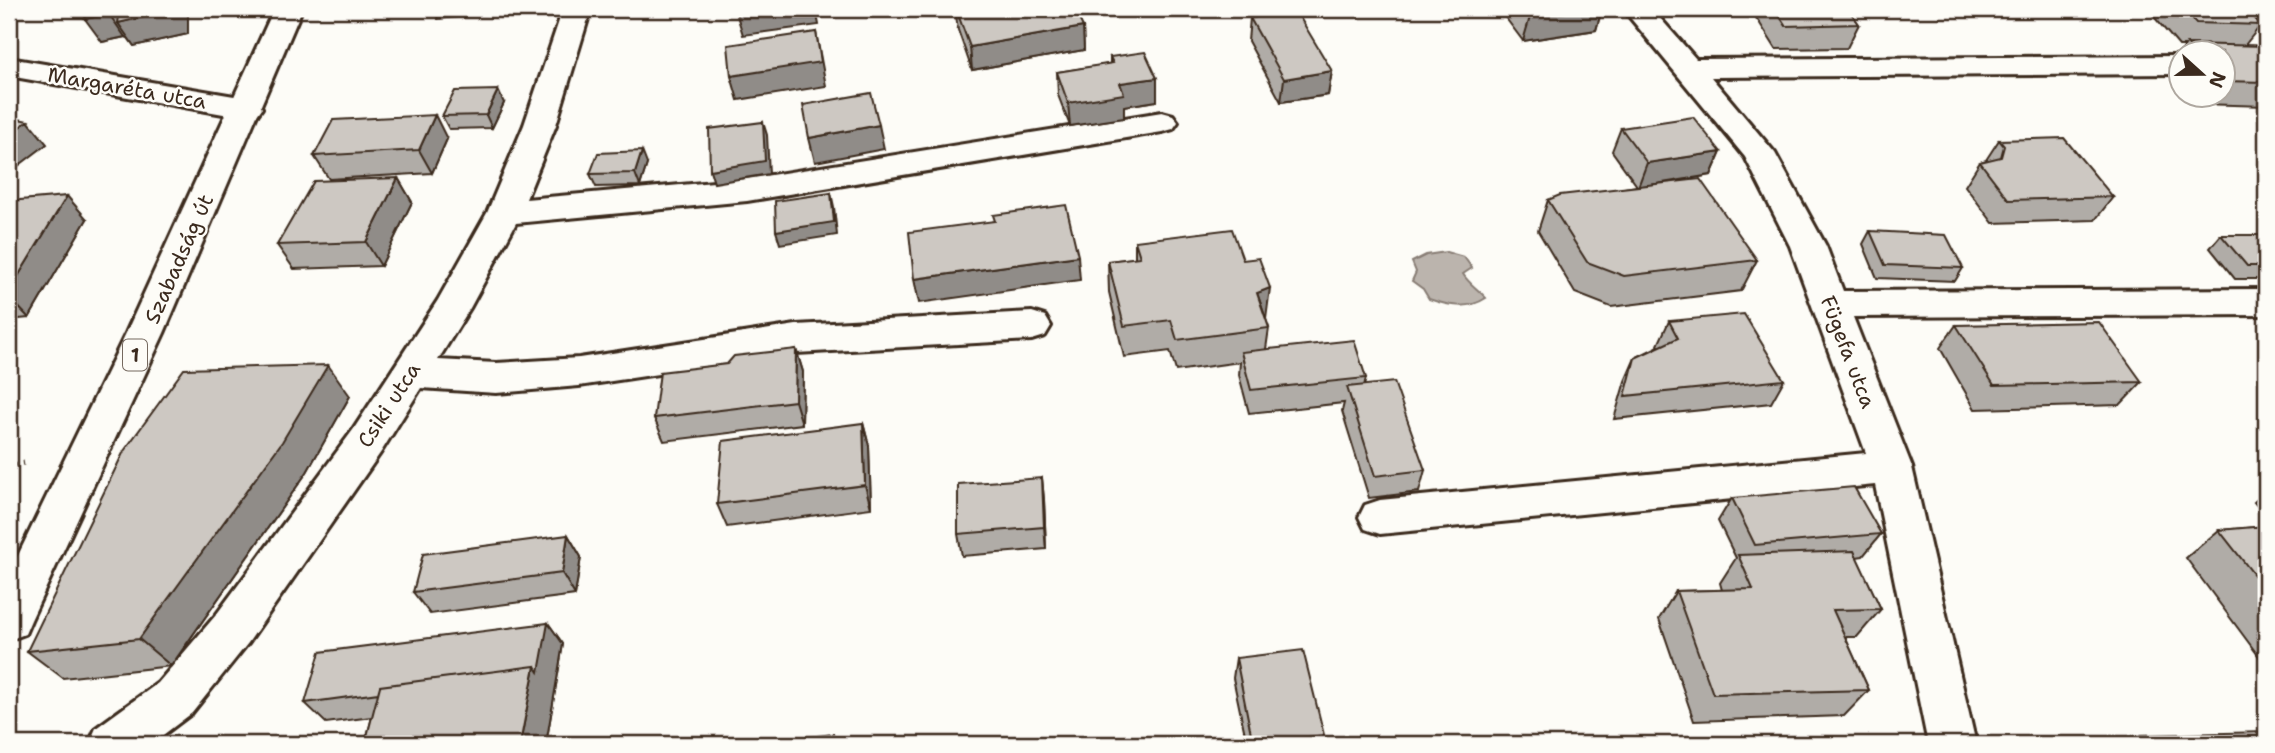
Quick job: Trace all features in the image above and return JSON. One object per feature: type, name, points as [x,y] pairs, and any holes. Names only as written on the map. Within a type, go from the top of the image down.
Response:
[{"type":"street","name":"Szabadság út","points":[[9,620],[145,333],[288,9]]},
{"type":"street","name":"Csiki utca","points":[[113,744],[175,698],[232,629],[367,441],[411,373],[452,308],[503,213],[540,125],[577,9]]},
{"type":"street","name":"Fügefa utca","points":[[1637,9],[1759,153],[1808,246],[1892,467],[1952,744]]},
{"type":"street","points":[[1687,68],[2166,65]]},
{"type":"street","name":"Margaréta utca","points":[[9,67],[246,108]]},
{"type":"street","points":[[503,213],[747,190],[1162,122]]},
{"type":"street","points":[[1830,304],[2266,302]]},
{"type":"street","points":[[411,373],[496,378],[579,372],[796,339],[1032,326]]},
{"type":"street","points":[[1380,517],[1892,467]]},
{"type":"path","points":[[9,465],[24,463]]},
{"type":"shaded area","points":[[1446,252],[1464,257],[1472,268],[1463,274],[1486,298],[1458,306],[1444,303],[1429,299],[1423,289],[1412,281],[1416,272],[1412,262],[1426,255]]},
{"type":"building","points":[[86,9],[172,11],[118,23],[119,16],[109,14],[85,19]]},
{"type":"building","points":[[736,9],[759,9],[736,12]]},
{"type":"building","points":[[956,9],[1074,9],[1083,27],[970,47]]},
{"type":"building","points":[[1523,9],[1588,9],[1530,17]]},
{"type":"building","points":[[1775,9],[1848,9],[1859,24],[1786,26]]},
{"type":"building","points":[[2184,9],[2246,9],[2261,25],[2196,23]]},
{"type":"building","points":[[1296,11],[1332,71],[1284,79],[1250,18]]},
{"type":"building","points":[[816,32],[821,62],[731,76],[728,45]]},
{"type":"building","points":[[2236,45],[2266,46],[2266,82],[2236,81]]},
{"type":"building","points":[[1145,52],[1157,78],[1120,83],[1124,94],[1068,103],[1057,72],[1113,63],[1110,57]]},
{"type":"building","points":[[498,90],[486,115],[442,116],[455,91]]},
{"type":"building","points":[[871,93],[879,125],[809,138],[803,105]]},
{"type":"building","points":[[435,115],[419,150],[314,156],[333,120]]},
{"type":"building","points":[[9,117],[28,121],[9,134]]},
{"type":"building","points":[[1693,117],[1721,152],[1647,163],[1621,128]]},
{"type":"building","points":[[763,122],[765,161],[710,170],[709,129]]},
{"type":"building","points":[[2064,138],[2113,197],[2009,200],[1980,162],[2001,157],[2004,146],[1999,140]]},
{"type":"building","points":[[642,151],[635,173],[590,174],[598,153]]},
{"type":"building","points":[[398,178],[366,242],[277,245],[314,181]]},
{"type":"building","points":[[1700,179],[1757,260],[1624,276],[1587,262],[1548,200],[1560,195]]},
{"type":"building","points":[[831,193],[834,222],[776,231],[775,201]]},
{"type":"building","points":[[67,196],[9,291],[9,201]]},
{"type":"building","points":[[1066,205],[1078,256],[914,279],[909,232],[995,221],[993,215]]},
{"type":"building","points":[[1232,229],[1243,260],[1259,258],[1270,288],[1257,293],[1269,328],[1177,340],[1171,320],[1124,326],[1108,261],[1140,257],[1135,241]]},
{"type":"building","points":[[1870,231],[1946,235],[1963,268],[1885,265]]},
{"type":"building","points":[[2221,235],[2266,235],[2266,266],[2247,266]]},
{"type":"building","points":[[1744,314],[1784,380],[1625,396],[1635,358],[1678,338],[1669,321]]},
{"type":"building","points":[[2099,322],[2142,382],[1994,385],[1956,325]]},
{"type":"building","points":[[1354,340],[1366,378],[1251,390],[1241,352]]},
{"type":"building","points":[[796,349],[795,401],[654,418],[660,372],[727,364],[734,356]]},
{"type":"building","points":[[328,365],[282,442],[139,639],[27,651],[124,451],[184,369]]},
{"type":"building","points":[[1394,382],[1425,470],[1375,476],[1347,387]]},
{"type":"building","points":[[863,423],[865,485],[717,504],[723,441]]},
{"type":"building","points":[[1042,478],[1044,527],[958,534],[958,484]]},
{"type":"building","points":[[1854,487],[1881,534],[1755,545],[1732,498]]},
{"type":"building","points":[[2266,526],[2266,590],[2219,530]]},
{"type":"building","points":[[568,535],[562,573],[413,592],[423,554]]},
{"type":"building","points":[[1854,551],[1881,609],[1833,610],[1869,690],[1713,694],[1676,591],[1753,589],[1738,555]]},
{"type":"building","points":[[548,623],[539,672],[535,666],[380,686],[378,693],[305,703],[320,652]]},
{"type":"building","points":[[1303,650],[1324,735],[1253,744],[1236,658]]},
{"type":"building","points":[[535,666],[520,744],[365,744],[380,686]]},
{"type":"building","points":[[2266,732],[2266,744],[2146,744],[2141,735]]},
{"type":"building","points":[[833,734],[833,744],[790,744],[790,739]]}]
